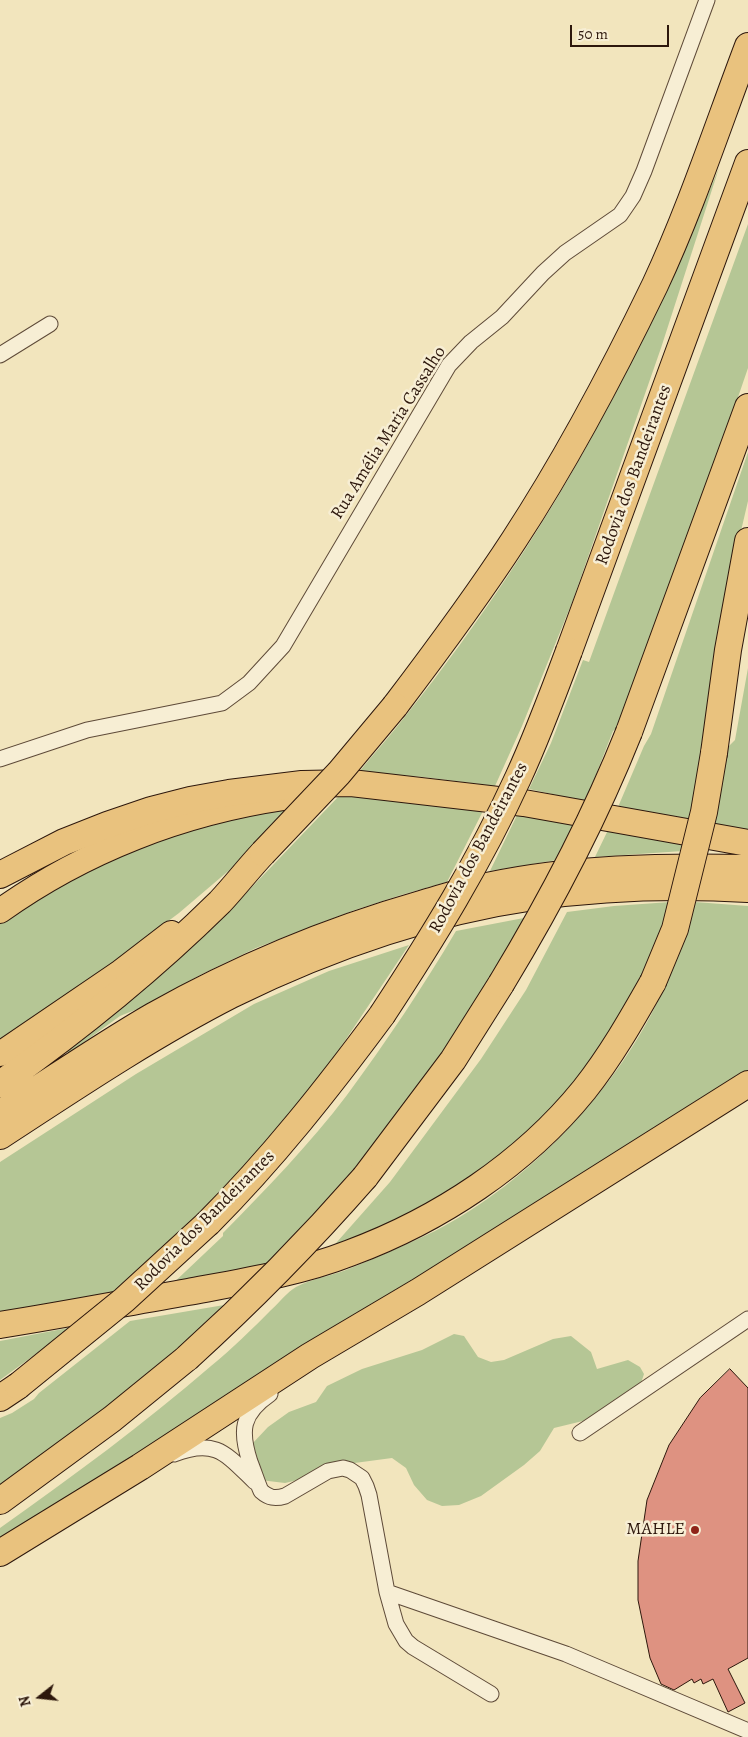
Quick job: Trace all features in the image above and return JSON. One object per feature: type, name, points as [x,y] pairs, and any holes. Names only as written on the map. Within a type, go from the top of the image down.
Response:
[{"type":"highway","points":[[0,1084],[34,1060],[115,996],[172,947],[221,900],[339,773],[395,706],[474,599],[515,539],[590,412],[655,284],[683,219],[748,46]]},
{"type":"highway","name":"Rodovia dos Bandeirantes","points":[[9,1392],[124,1300],[208,1224],[244,1186],[332,1083],[382,1015],[453,903],[518,778],[569,651],[748,163]]},
{"type":"highway","points":[[0,1501],[112,1419],[187,1358],[240,1311],[323,1226],[366,1177],[453,1060],[538,923],[583,838],[607,786],[630,732],[748,406]]},
{"type":"highway","points":[[0,1326],[288,1272],[351,1253],[442,1210],[523,1152],[558,1118],[584,1090],[616,1047],[654,982],[675,929],[704,812],[728,650],[748,541]]},
{"type":"highway","points":[[0,876],[64,842],[107,825],[190,800],[302,784],[351,783],[524,803],[748,843]]},
{"type":"highway","points":[[0,911],[30,889],[105,849],[203,815],[239,806],[334,790],[415,790]]},
{"type":"highway","points":[[0,1054],[157,945],[261,855]]},
{"type":"highway","points":[[0,1113],[136,1027],[197,992],[286,950],[378,916],[486,886],[541,877],[648,868],[748,868]]},
{"type":"highway","points":[[0,1136],[163,1033],[231,996],[337,950],[388,932],[493,904],[534,897],[665,887],[748,889]]},
{"type":"highway","points":[[0,1553],[140,1467],[310,1356],[426,1286],[748,1084]]},
{"type":"street","name":"Rua Amélia Maria Cassalho","points":[[0,759],[87,730],[222,703],[249,683],[282,646],[449,365],[471,342],[502,317],[543,273],[565,253],[620,215],[633,196],[707,0]]},
{"type":"street","points":[[0,355],[50,324]]},
{"type":"street","points":[[580,1433],[748,1319]]},
{"type":"street","points":[[258,1485],[243,1438],[246,1421],[263,1399],[298,1372],[310,1356]]},
{"type":"street","points":[[140,1467],[193,1448],[212,1448],[230,1457],[258,1485],[266,1496],[278,1498],[285,1496],[328,1470],[343,1468],[356,1473],[362,1478],[370,1495],[387,1592],[396,1624],[406,1641],[491,1694]]},
{"type":"street","points":[[387,1592],[566,1654],[748,1731]]},
{"type":"green space","points":[[719,168],[661,348],[573,600],[522,726],[495,786],[423,777],[359,772],[447,663],[540,526],[624,376],[673,273]]},
{"type":"green space","points":[[748,224],[748,368],[711,476],[619,727],[613,731],[584,801],[529,789],[551,743],[583,660],[589,662]]},
{"type":"green space","points":[[748,452],[748,501],[737,548],[691,819],[618,807],[651,734]]},
{"type":"green space","points":[[748,668],[748,830],[714,824],[727,748],[735,740]]},
{"type":"green space","points":[[370,796],[485,807],[447,882],[352,911],[256,948],[202,974],[140,1008],[120,1016],[69,1053],[65,1049],[230,910],[338,797]]},
{"type":"green space","points":[[295,801],[240,861],[179,913],[103,970],[0,1040],[0,917],[128,847]]},
{"type":"green space","points":[[519,811],[576,821],[557,860],[490,871]]},
{"type":"green space","points":[[609,828],[685,841],[683,851],[595,857]]},
{"type":"green space","points":[[670,902],[652,954],[637,989],[601,1052],[539,1123],[457,1190],[329,1251],[390,1182],[481,1059],[526,990],[567,912]]},
{"type":"green space","points":[[695,902],[748,906],[748,1073],[0,1547],[0,1528],[81,1470],[186,1388],[227,1353],[293,1289],[340,1272],[435,1231],[470,1211],[505,1186],[538,1158],[569,1128],[598,1095],[646,1025],[668,978]]},
{"type":"green space","points":[[529,917],[504,962],[391,1128],[298,1233],[262,1269],[167,1289],[223,1236],[223,1233],[287,1166],[333,1113],[390,1035],[456,931]]},
{"type":"green space","points":[[409,945],[324,1072],[241,1170],[176,1236],[106,1299],[0,1319],[0,1162],[136,1074],[254,1004],[329,971]]},
{"type":"green space","points":[[230,1304],[157,1369],[0,1490],[0,1418],[34,1399],[39,1393],[130,1321]]},
{"type":"green space","points":[[73,1327],[0,1380],[0,1341]]},
{"type":"green space","points":[[454,1334],[464,1336],[478,1357],[491,1362],[504,1360],[553,1339],[571,1336],[591,1352],[597,1369],[628,1360],[640,1367],[644,1374],[640,1386],[591,1419],[554,1428],[540,1451],[524,1465],[481,1496],[459,1505],[442,1506],[427,1500],[414,1485],[406,1468],[392,1458],[332,1466],[302,1479],[285,1483],[260,1480],[252,1444],[268,1427],[289,1412],[316,1402],[327,1386],[362,1369],[422,1350]]},
{"type":"building","name":"MAHLE","points":[[730,1369],[748,1388],[748,1658],[728,1669],[745,1703],[728,1712],[713,1679],[703,1684],[701,1679],[694,1683],[692,1679],[674,1690],[661,1684],[650,1658],[638,1600],[638,1561],[647,1500],[669,1445],[700,1398]]},
{"type":"place","name":"MAHLE","points":[[695,1530]]}]
